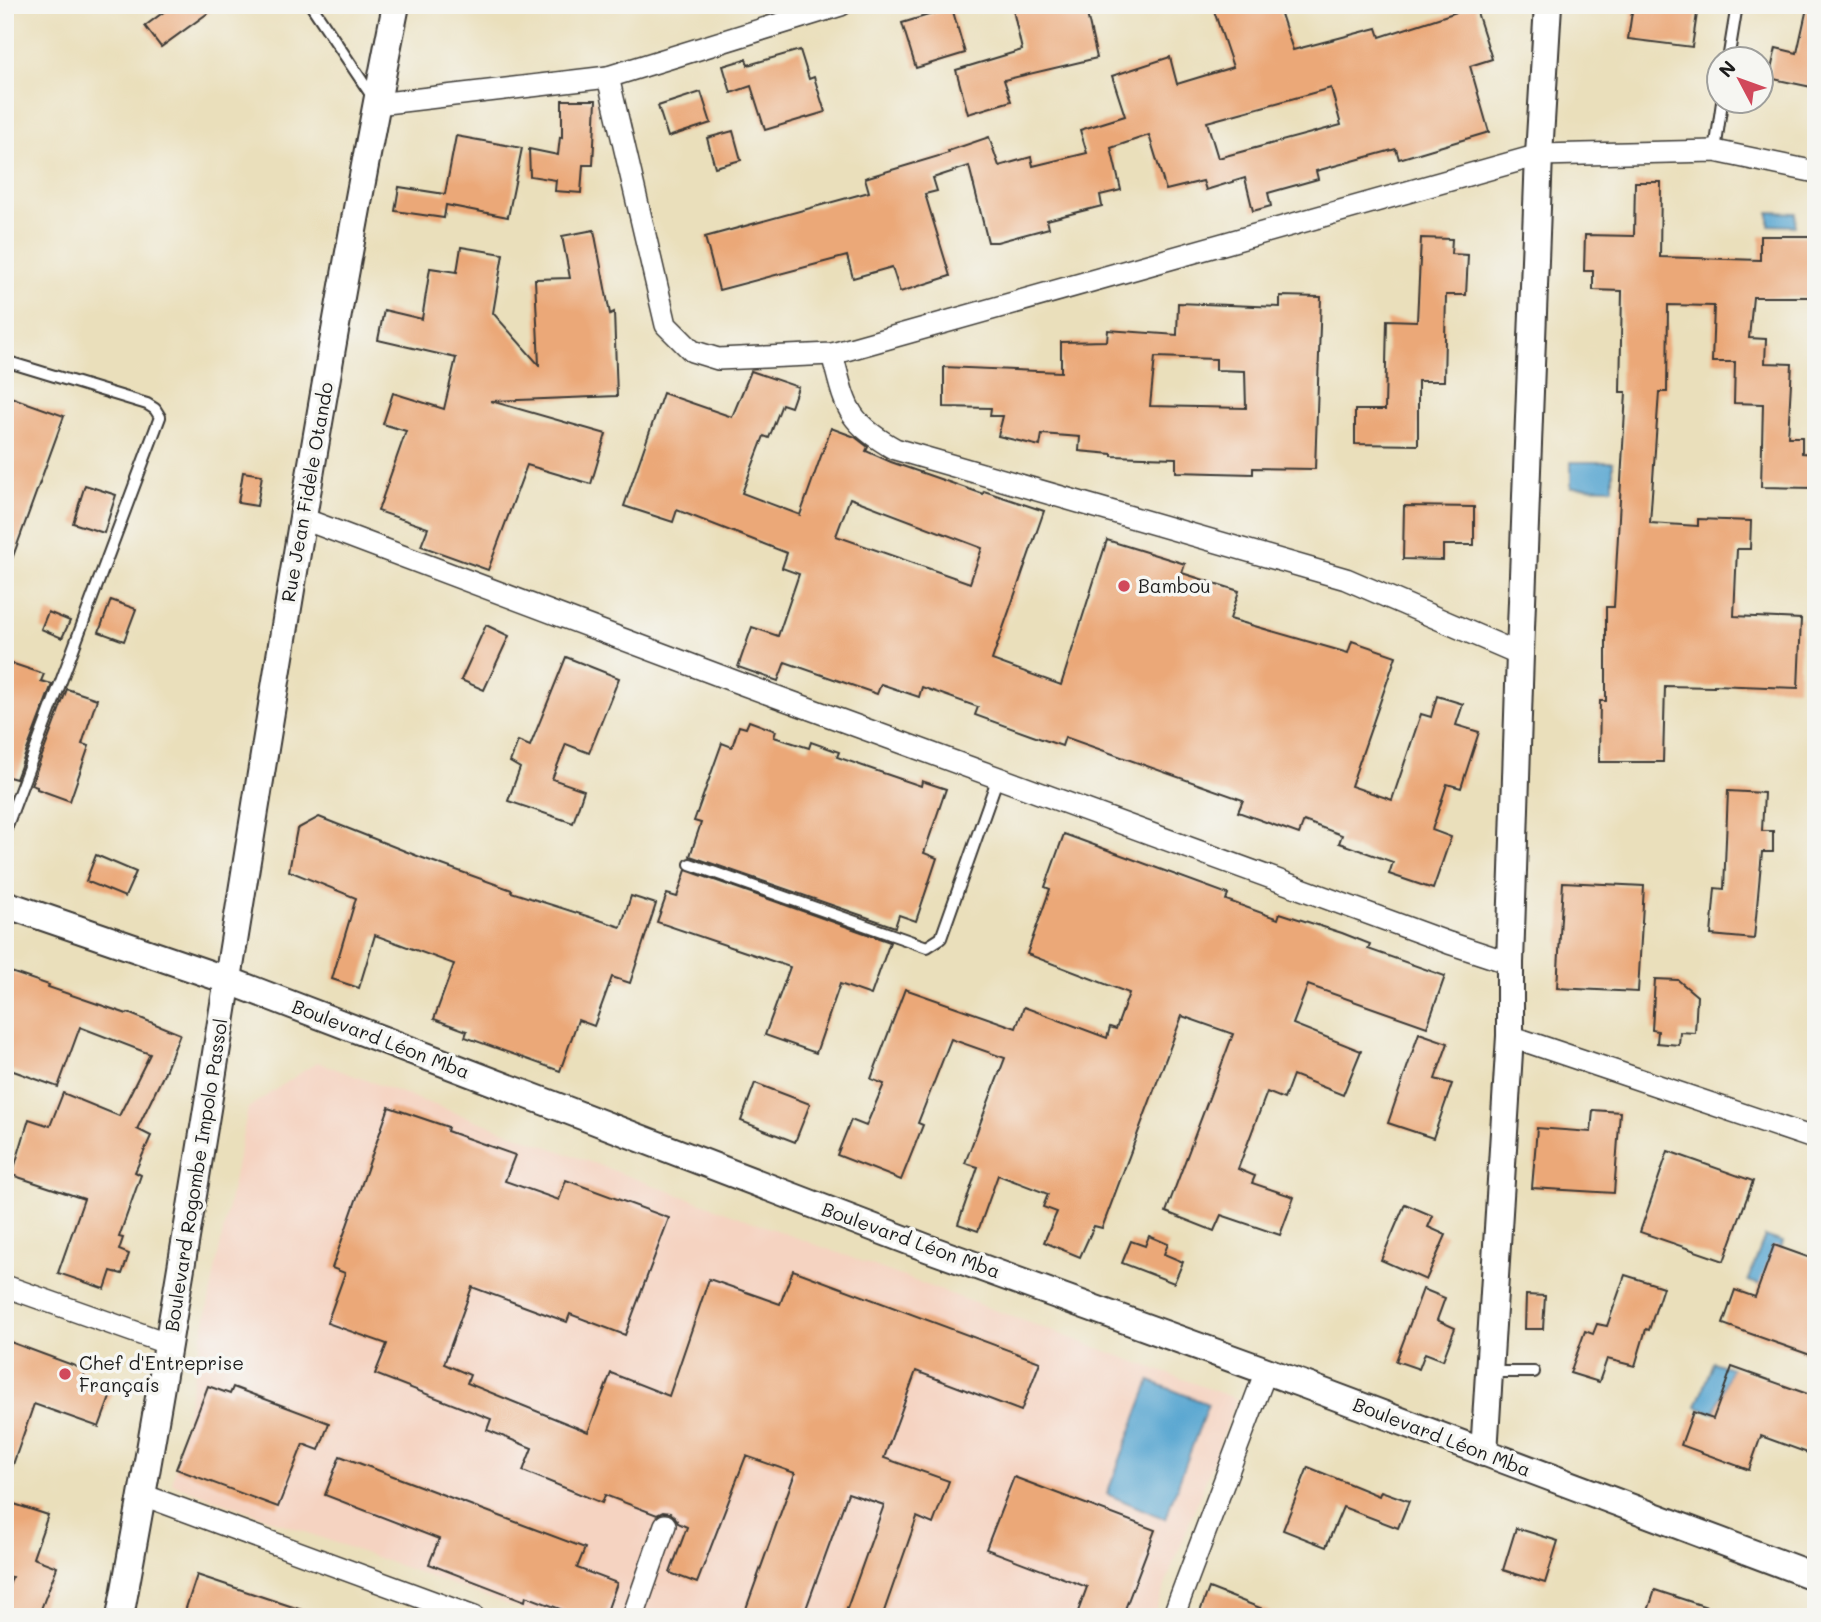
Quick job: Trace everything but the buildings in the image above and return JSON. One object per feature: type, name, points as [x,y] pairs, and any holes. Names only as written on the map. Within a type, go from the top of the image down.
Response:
[{"type":"street","name":"Rue Jean Fidèle Otando","points":[[227,980],[301,518],[396,5]]},
{"type":"street","points":[[377,104],[608,77],[841,5]]},
{"type":"street","points":[[1484,1453],[1510,1036],[1520,654],[1539,155],[1548,5]]},
{"type":"street","points":[[608,77],[666,325],[692,351],[718,359],[832,354],[1539,155],[1715,151],[1816,173]]},
{"type":"street","points":[[832,354],[847,408],[868,434],[895,449],[1346,579],[1520,654]]},
{"type":"street","points":[[301,518],[742,684],[1510,963]]},
{"type":"street","name":"Boulevard Léon Mba","points":[[5,904],[227,980],[927,1248],[1266,1371],[1816,1577]]},
{"type":"street","name":"Boulevard Rogombe Impolo Passol","points":[[120,1617],[169,1344],[227,980]]},
{"type":"street","points":[[1510,1036],[1816,1139]]},
{"type":"street","points":[[5,1286],[169,1344]]},
{"type":"street","points":[[1172,1617],[1266,1371]]},
{"type":"street","points":[[142,1495],[474,1617]]},
{"type":"street","points":[[633,1617],[665,1525]]},
{"type":"lane","points":[[311,5],[377,104]]},
{"type":"lane","points":[[1730,46],[1737,5]]},
{"type":"lane","points":[[1715,151],[1720,116]]},
{"type":"lane","points":[[5,360],[147,404],[155,409],[160,417],[9,807],[5,831]]},
{"type":"lane","points":[[690,864],[927,947],[941,938],[998,777]]},
{"type":"lane","points":[[1489,1372],[1534,1372]]},
{"type":"shaded area","points":[[317,1062],[1237,1399],[1153,1617],[542,1617],[172,1484],[248,1108]]},
{"type":"water","points":[[1769,212],[1796,213],[1795,226],[1769,225]]},
{"type":"water","points":[[1571,462],[1613,462],[1613,488],[1571,487]]},
{"type":"water","points":[[1765,1236],[1783,1242],[1766,1287],[1748,1281]]},
{"type":"water","points":[[1713,1362],[1731,1368],[1714,1413],[1696,1407]]},
{"type":"water","points":[[1150,1381],[1208,1404],[1165,1519],[1107,1494]]},
{"type":"place","name":"Bambou","points":[[1124,586]]},
{"type":"place","name":"Chef d'Entreprise Français","points":[[65,1374]]}]
